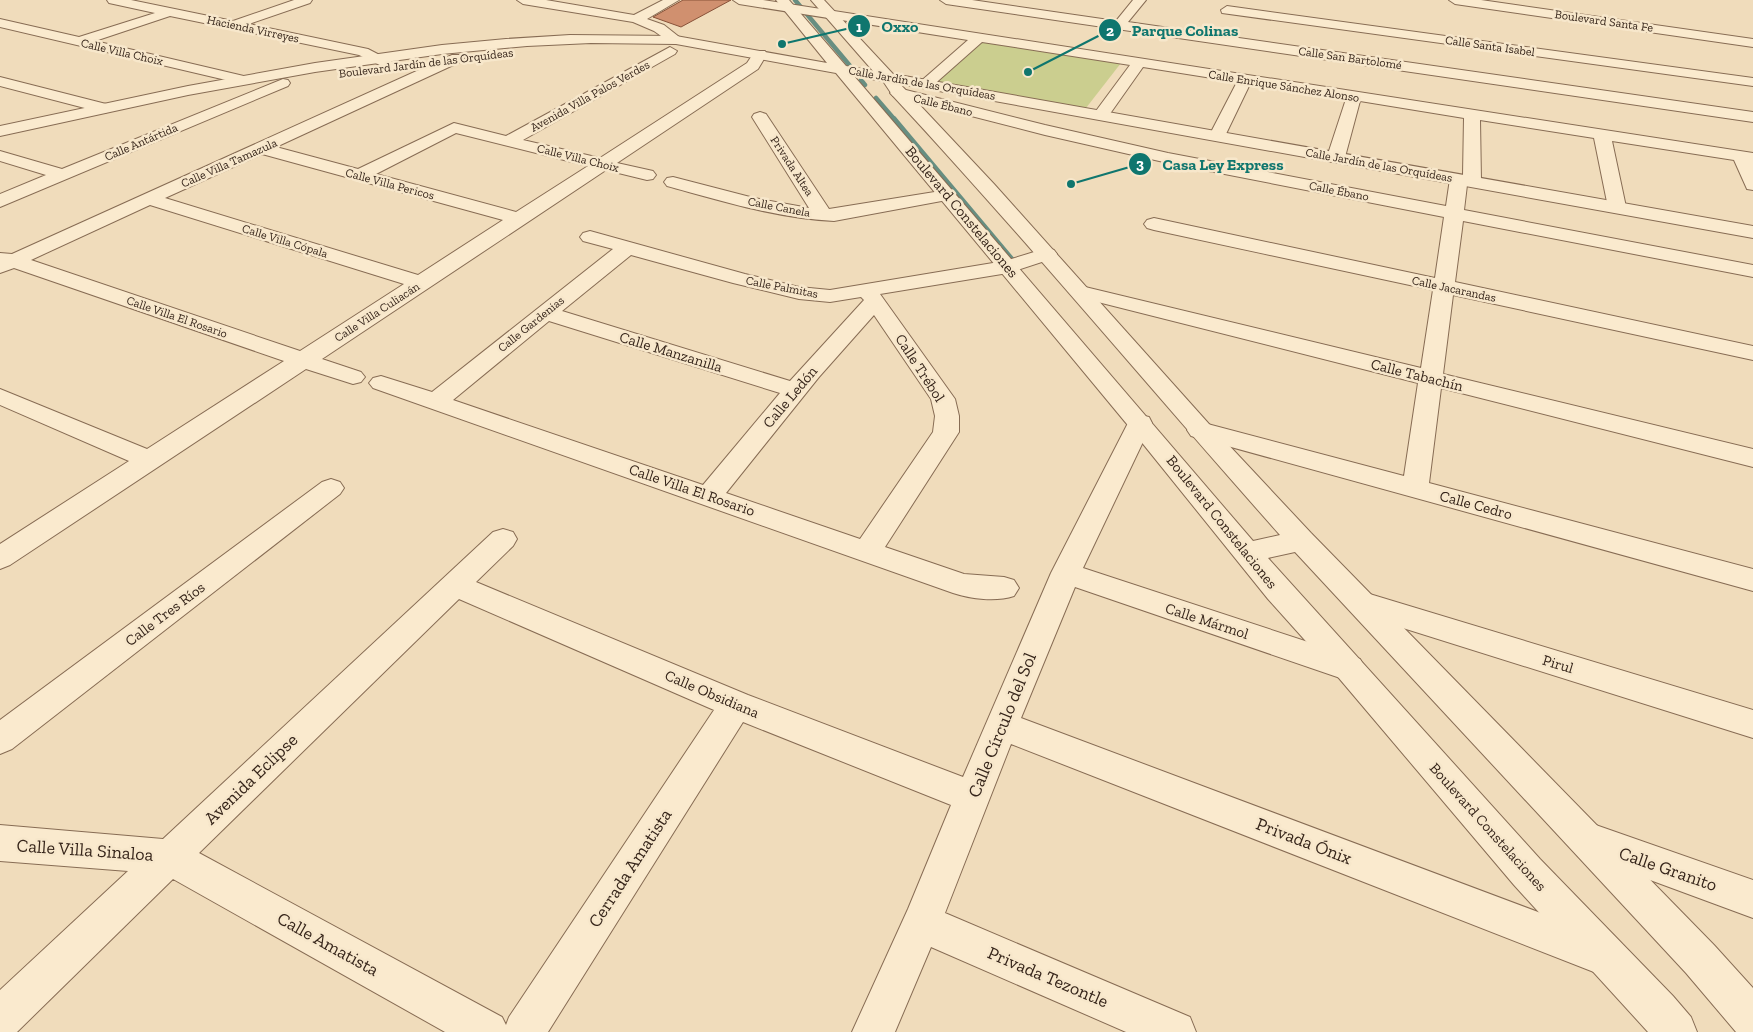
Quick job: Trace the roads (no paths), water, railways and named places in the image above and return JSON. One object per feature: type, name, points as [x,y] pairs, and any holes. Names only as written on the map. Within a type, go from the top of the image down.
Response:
[{"type":"street","name":"Hacienda Virreyes","points":[[113,0],[363,52],[384,62]]},
{"type":"street","points":[[235,26],[306,0]]},
{"type":"street","points":[[523,0],[636,19],[659,28],[673,45]]},
{"type":"street","points":[[636,19],[673,0]]},
{"type":"street","name":"Calle Enrique Sánchez Alonso","points":[[738,0],[806,7],[978,38],[1747,158]]},
{"type":"street","name":"Calle San Bartolomé","points":[[948,0],[1753,117]]},
{"type":"street","points":[[1030,13],[1044,0]]},
{"type":"street","points":[[1119,25],[1140,0]]},
{"type":"street","name":"Boulevard Santa Fe","points":[[1455,0],[1753,43]]},
{"type":"street","name":"Boulevard Santa Fe","points":[[1502,0],[1753,36]]},
{"type":"street","points":[[80,42],[197,3]]},
{"type":"street","points":[[1210,38],[1229,5]]},
{"type":"street","name":"Calle Santa Isabel","points":[[1229,5],[1539,53],[1753,82]]},
{"type":"street","name":"Boulevard Constelaciones","points":[[806,7],[848,77],[946,195],[1011,266],[1245,553],[1349,668],[1527,872],[1676,1032]]},
{"type":"street","name":"Boulevard Constelaciones","points":[[806,7],[893,86],[988,188],[1042,256],[1081,292],[1200,430],[1301,540],[1700,959],[1753,1020]]},
{"type":"street","name":"Calle Villa Choix","points":[[0,23],[243,80]]},
{"type":"street","points":[[925,85],[978,38]]},
{"type":"street","name":"Boulevard Jardín de las Orquídeas","points":[[0,131],[243,80],[384,62],[507,43],[596,39],[673,45],[848,77]]},
{"type":"street","name":"Boulevard Jardín de las Orquídeas","points":[[0,143],[384,62],[578,48],[673,45]]},
{"type":"street","name":"Avenida Villa Palos Verdes","points":[[509,141],[673,45]]},
{"type":"street","points":[[1539,53],[1544,86]]},
{"type":"street","name":"Calle Villa Tamazula","points":[[4,261],[148,199],[457,58]]},
{"type":"street","name":"Boulevard Jardín de las Orquídeas","points":[[756,60],[848,77]]},
{"type":"street","name":"Calle Villa Culiacán","points":[[0,558],[602,165],[756,60]]},
{"type":"street","points":[[1101,115],[1139,63]]},
{"type":"street","points":[[848,77],[893,86]]},
{"type":"street","name":"Calle Jardín de las Orquídeas","points":[[848,77],[893,86],[919,97],[967,101],[1005,97]]},
{"type":"street","points":[[1217,136],[1245,80]]},
{"type":"street","points":[[0,81],[104,108]]},
{"type":"street","name":"Calle Antártida","points":[[0,201],[283,82]]},
{"type":"street","name":"Calle Jardín de las Orquídeas","points":[[893,86],[925,85],[1005,97],[1753,232]]},
{"type":"street","name":"Calle Ébano","points":[[893,86],[1045,130],[1168,158],[1753,271]]},
{"type":"street","points":[[1336,157],[1354,96]]},
{"type":"street","points":[[1415,489],[1454,213],[1466,180],[1472,115]]},
{"type":"street","name":"Privada Altea","points":[[760,117],[823,215]]},
{"type":"street","name":"Calle Villa Choix","points":[[360,175],[454,128],[647,175]]},
{"type":"street","points":[[1602,135],[1617,207]]},
{"type":"street","name":"Calle Villa Pericos","points":[[261,148],[519,219]]},
{"type":"street","points":[[0,156],[63,174]]},
{"type":"street","points":[[1747,158],[1753,185]]},
{"type":"street","name":"Calle Canela","points":[[673,182],[769,207],[802,214],[823,215],[834,215],[946,195]]},
{"type":"street","name":"Calle Villa Cópala","points":[[148,199],[422,282]]},
{"type":"street","name":"Calle Jacarandas","points":[[1154,224],[1753,353]]},
{"type":"street","name":"Calle Palmitas","points":[[590,237],[740,279],[799,293],[830,296],[871,296],[1011,266],[1042,256]]},
{"type":"street","name":"Calle Gardenias","points":[[435,402],[628,248]]},
{"type":"street","name":"Calle Villa El Rosario","points":[[4,261],[353,377]]},
{"type":"street","name":"Calle Tabachín","points":[[1081,292],[1753,458]]},
{"type":"street","name":"Calle Ledón","points":[[709,496],[795,390],[853,323],[871,296]]},
{"type":"street","name":"Calle Trébol","points":[[867,552],[946,432],[947,416],[943,399],[871,296]]},
{"type":"street","name":"Calle Manzanilla","points":[[546,312],[795,390]]},
{"type":"street","name":"Calle Villa El Rosario","points":[[381,383],[963,584],[1004,588]]},
{"type":"street","points":[[0,396],[149,460]]},
{"type":"street","name":"Calle Círculo del Sol","points":[[874,1032],[922,923],[1001,724],[1066,574],[1140,423]]},
{"type":"street","name":"Calle Cedro","points":[[1200,430],[1753,580]]},
{"type":"street","name":"Calle Tres Ríos","points":[[0,739],[331,488]]},
{"type":"street","name":"Avenida Eclipse","points":[[0,1019],[503,539]]},
{"type":"street","points":[[1245,553],[1301,540]]},
{"type":"street","name":"Calle Mármol","points":[[1066,574],[1349,668]]},
{"type":"street","name":"Calle Obsidiana","points":[[454,585],[736,705],[973,797]]},
{"type":"street","name":"Pirul","points":[[1363,604],[1753,724]]},
{"type":"street","name":"Cerrada Amatista","points":[[524,1032],[736,705]]},
{"type":"street","name":"Privada Ónix","points":[[1001,724],[1608,957]]},
{"type":"street","name":"Calle Granito","points":[[1584,839],[1753,899]]},
{"type":"street","name":"Calle Villa Sinaloa","points":[[0,843],[170,856]]},
{"type":"street","name":"Calle Amatista","points":[[170,856],[486,1032]]},
{"type":"street","name":"Privada Tezontle","points":[[922,923],[1175,1032]]},
{"type":"waterway","points":[[795,0],[851,67]]},
{"type":"waterway","points":[[861,80],[865,85]]},
{"type":"waterway","points":[[876,98],[895,120]]},
{"type":"waterway","points":[[894,119],[1019,268]]},
{"type":"place","name":"Oxxo","points":[[782,44]]},
{"type":"place","name":"Parque Colinas","points":[[1028,72]]},
{"type":"place","name":"Casa Ley Express","points":[[1071,184]]}]
